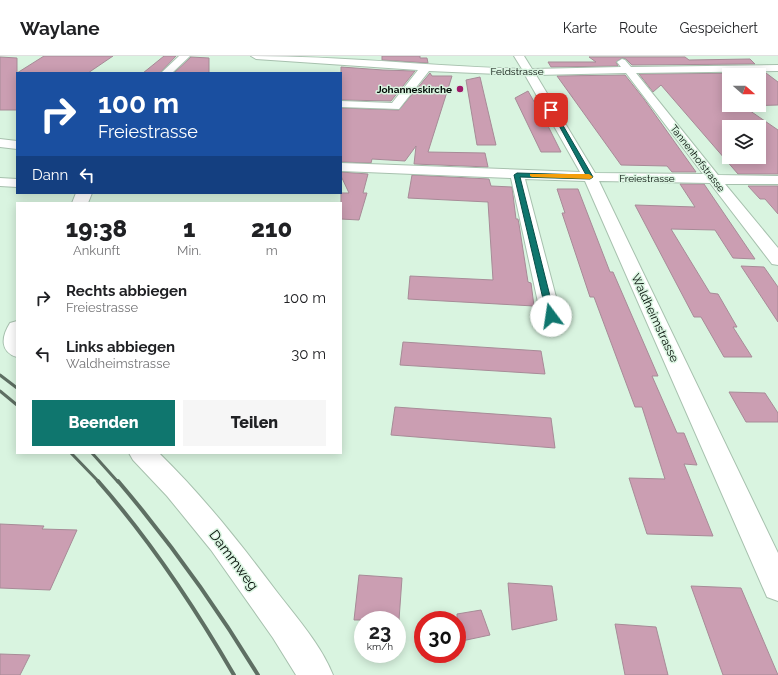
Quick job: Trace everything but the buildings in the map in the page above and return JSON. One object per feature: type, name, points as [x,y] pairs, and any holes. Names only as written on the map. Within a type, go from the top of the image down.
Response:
[{"type":"street","points":[[167,72],[185,56]]},
{"type":"street","name":"Feldstrasse","points":[[256,56],[425,68],[524,64],[629,70],[778,68]]},
{"type":"street","name":"Tannenhofstrasse","points":[[617,56],[778,260]]},
{"type":"street","name":"Waldheimstrasse","points":[[524,64],[590,177],[778,586]]},
{"type":"street","points":[[342,104],[395,107],[425,68]]},
{"type":"street","points":[[0,143],[16,145]]},
{"type":"street","name":"Freiestrasse","points":[[342,168],[517,175],[778,180]]},
{"type":"street","points":[[517,175],[551,316]]},
{"type":"street","points":[[0,182],[16,183]]},
{"type":"street","points":[[16,331],[13,341],[16,349]]},
{"type":"street","name":"Dammweg","points":[[143,454],[177,488],[221,541],[284,627],[316,675]]},
{"type":"railway","points":[[0,375],[16,387]]},
{"type":"railway","points":[[0,391],[16,404]]},
{"type":"railway","points":[[72,454],[99,482]]},
{"type":"railway","points":[[93,454],[118,482]]},
{"type":"railway","points":[[98,481],[136,527],[171,575],[234,675]]},
{"type":"railway","points":[[118,481],[156,527],[192,575],[226,624],[258,675]]},
{"type":"slow traffic","points":[[532,175],[590,177],[589,176]]},
{"type":"place","name":"Johanneskirche","points":[[460,89]]},
{"type":"route","points":[[551,110],[590,177],[517,175],[551,316]]}]
